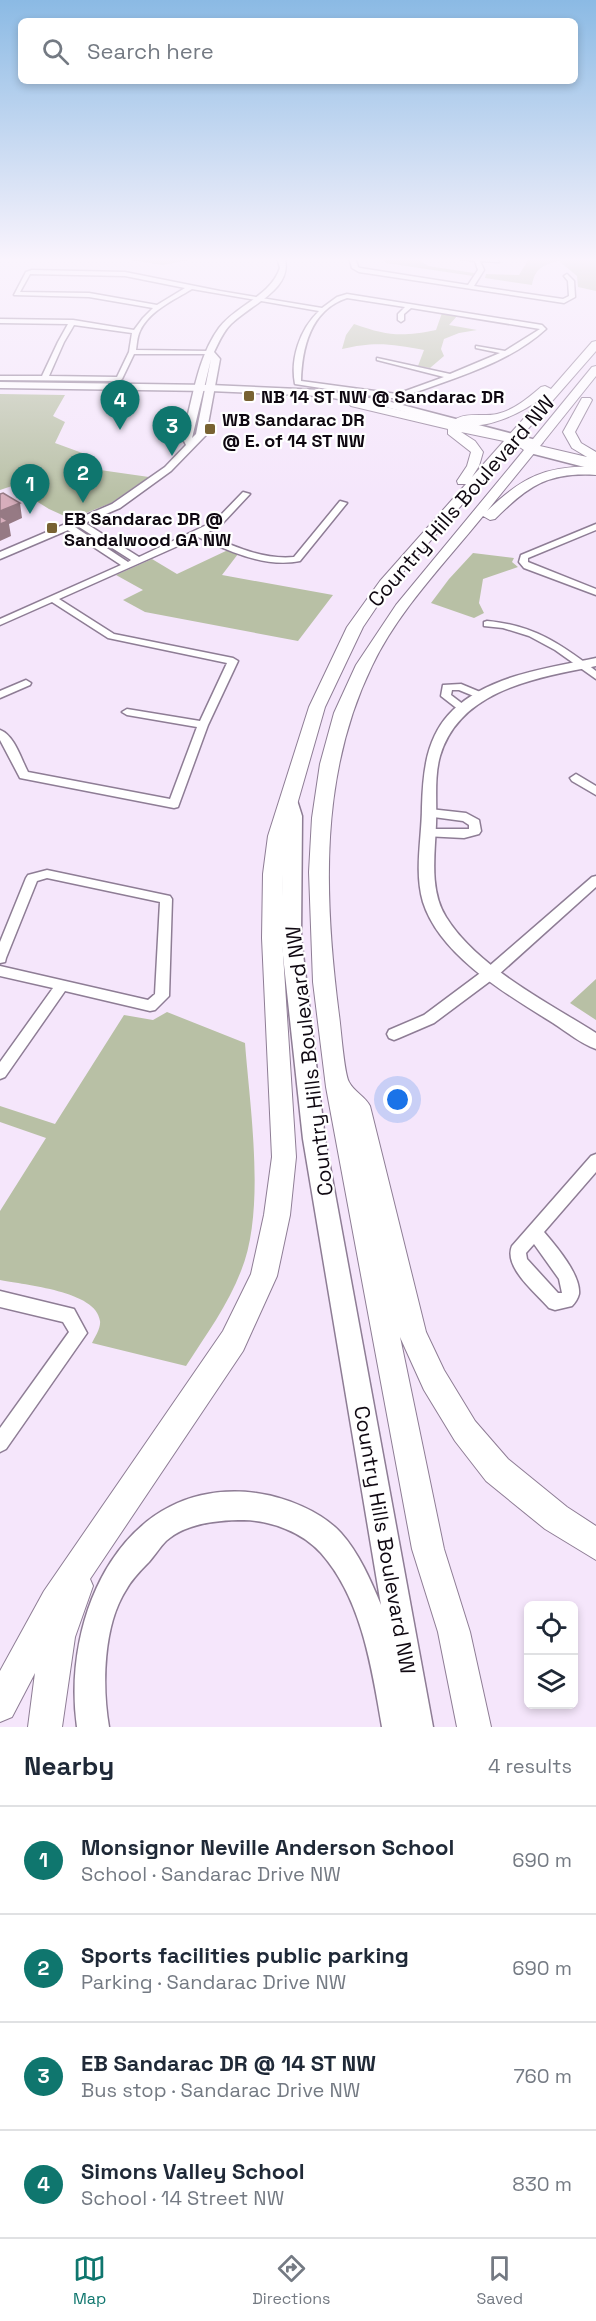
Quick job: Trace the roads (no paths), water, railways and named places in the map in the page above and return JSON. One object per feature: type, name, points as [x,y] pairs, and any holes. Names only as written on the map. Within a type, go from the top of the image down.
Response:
[{"type":"main road","name":"Country Hills Boulevard NW","points":[[460,1727],[428,1549],[338,1088],[320,936],[320,833],[326,772],[344,714],[363,667],[396,616],[523,444],[555,393],[596,344]]},
{"type":"main road","points":[[211,386],[299,396],[449,424],[509,416],[524,408],[572,364],[584,358]]},
{"type":"main road","name":"Country Hills Boulevard NW","points":[[417,1727],[314,1139],[291,937],[293,816],[290,801],[317,707],[342,650],[370,603],[426,535],[523,444],[596,369]]},
{"type":"main road","points":[[596,384],[568,432],[576,445],[596,459]]},
{"type":"main road","points":[[0,385],[197,393]]},
{"type":"main road","points":[[0,391],[197,393],[211,386],[321,393],[354,398],[523,444]]},
{"type":"main road","points":[[355,405],[596,459]]},
{"type":"main road","points":[[426,535],[429,526],[454,494],[476,460],[475,447],[449,424]]},
{"type":"main road","points":[[396,616],[424,590],[478,527],[520,486],[555,470],[596,469]]},
{"type":"main road","points":[[0,1705],[54,1602],[233,1341],[264,1276],[277,1215],[284,1157],[272,938],[273,874],[278,836],[290,801]]},
{"type":"main road","points":[[338,1088],[358,1106],[413,1334],[434,1380],[465,1431],[497,1470],[556,1518],[596,1544]]},
{"type":"main road","points":[[93,1727],[89,1709],[93,1652],[100,1616],[114,1581],[157,1530],[184,1515],[236,1505],[269,1508],[298,1520],[324,1536],[341,1557],[367,1603],[381,1642],[398,1727]]},
{"type":"main road","points":[[45,1727],[53,1658],[66,1608],[110,1519]]},
{"type":"main road","points":[[428,1549],[454,1632],[474,1727]]},
{"type":"street","points":[[45,378],[64,338]]},
{"type":"street","points":[[0,378],[119,379],[132,352],[135,338]]},
{"type":"street","points":[[190,444],[187,437],[197,393],[217,338]]},
{"type":"street","points":[[302,338],[297,383],[392,397],[480,366],[525,344],[533,338]]},
{"type":"street","points":[[478,347],[507,353]]},
{"type":"street","points":[[0,556],[116,506],[168,469],[201,435],[216,359],[210,353],[132,352]]},
{"type":"street","points":[[379,359],[449,376]]},
{"type":"street","points":[[523,444],[596,469]]},
{"type":"street","points":[[0,622],[198,534],[218,523],[246,494]]},
{"type":"street","points":[[198,534],[237,550],[288,561],[297,559],[343,503]]},
{"type":"street","points":[[74,525],[137,560]]},
{"type":"street","points":[[74,525],[127,565]]},
{"type":"street","points":[[596,527],[524,557],[523,562],[526,566],[596,592]]},
{"type":"street","points":[[0,733],[7,741],[24,775],[174,804],[203,725],[233,661],[111,636],[53,599]]},
{"type":"street","points":[[487,624],[525,629],[589,664],[596,676]]},
{"type":"street","points":[[589,664],[520,678],[481,696],[463,708],[441,734],[432,758],[425,873],[433,906],[440,921],[462,949],[596,1042]]},
{"type":"street","points":[[0,695],[26,683]]},
{"type":"street","points":[[463,708],[446,696],[447,687],[461,687],[481,696]]},
{"type":"street","points":[[127,712],[203,725]]},
{"type":"street","points":[[576,777],[596,791]]},
{"type":"street","points":[[428,832],[464,834],[475,831],[475,823],[466,818],[430,813]]},
{"type":"street","points":[[0,958],[32,878],[47,874],[166,899],[162,996],[150,1006],[0,971]]},
{"type":"street","points":[[394,1034],[429,1019],[492,972],[596,880]]},
{"type":"street","points":[[0,1073],[61,987]]},
{"type":"street","points":[[534,1232],[596,1161]]},
{"type":"street","points":[[0,1299],[68,1315],[79,1333],[0,1443]]},
{"type":"place","name":"NB 14 ST NW @ Sandarac DR","points":[[249,396]]},
{"type":"place","name":"WB Sandarac DR @ E. of 14 ST NW","points":[[210,429]]},
{"type":"place","name":"Simons Valley School","points":[[120,430]]},
{"type":"place","name":"EB Sandarac DR @ 14 ST NW","points":[[172,456]]},
{"type":"place","name":"Sports facilities public parking","points":[[83,503]]},
{"type":"place","name":"Monsignor Neville Anderson School","points":[[30,514]]},
{"type":"place","name":"EB Sandarac DR @ Sandalwood GA NW","points":[[52,528]]}]
